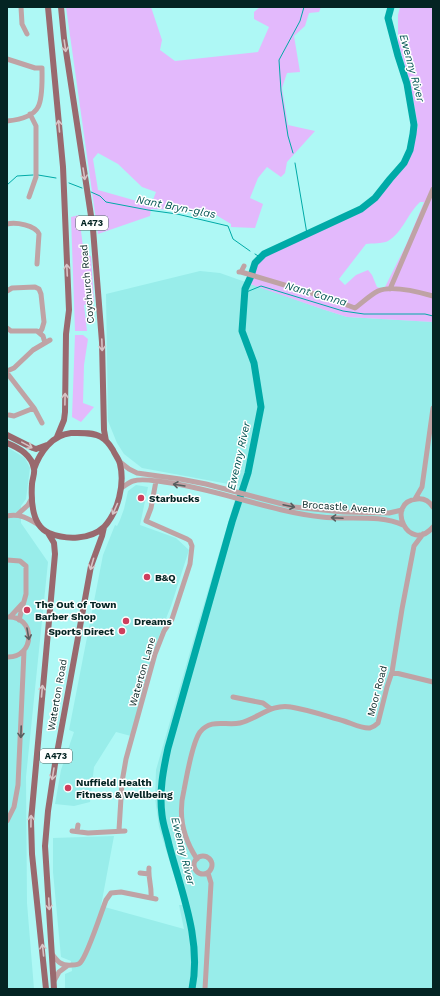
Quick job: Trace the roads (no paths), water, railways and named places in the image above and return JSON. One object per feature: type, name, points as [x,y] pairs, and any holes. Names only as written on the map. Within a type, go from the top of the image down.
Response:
[{"type":"main road","name":"Coychurch Road","points":[[48,7],[62,167],[69,310],[66,334],[65,412],[64,420],[57,437]]},
{"type":"main road","name":"Coychurch Road","points":[[61,7],[68,66],[93,229],[102,342],[106,441]]},
{"type":"main road","points":[[86,433],[101,436],[120,462],[122,475],[121,488],[114,512],[104,527],[84,537],[65,537],[48,533],[39,525],[33,509],[32,484],[34,469],[40,456],[48,445],[57,437],[86,433]]},
{"type":"main road","points":[[7,435],[36,449],[48,445]]},
{"type":"main road","points":[[7,443],[25,452],[34,469]]},
{"type":"main road","name":"Waterton Road","points":[[54,989],[45,846],[48,811],[55,764],[91,566],[104,527]]},
{"type":"main road","name":"Waterton Road","points":[[46,989],[32,854],[31,821],[55,554],[54,544],[48,533]]},
{"type":"street","points":[[21,7],[22,24],[27,34]]},
{"type":"street","points":[[7,58],[35,68],[42,68],[41,89],[38,106],[30,114],[19,120],[7,121]]},
{"type":"street","points":[[29,196],[36,175],[36,126],[30,114]]},
{"type":"street","points":[[390,289],[433,189]]},
{"type":"street","points":[[7,224],[35,228],[38,231],[37,264]]},
{"type":"street","points":[[244,266],[242,273],[259,277],[355,308],[378,291],[390,289],[424,293],[433,296]]},
{"type":"street","points":[[7,291],[12,288],[39,289],[42,294],[44,322],[40,332]]},
{"type":"street","points":[[7,328],[11,331],[40,332]]},
{"type":"street","points":[[40,332],[45,343]]},
{"type":"street","points":[[42,423],[34,408],[7,372],[14,368],[32,350],[50,340]]},
{"type":"street","points":[[9,415],[14,416],[30,411],[34,408]]},
{"type":"street","points":[[414,546],[409,532],[403,525],[401,515],[402,510],[407,503],[415,499],[422,487],[433,408]]},
{"type":"street","name":"Brocastle Avenue","points":[[120,462],[129,470],[137,473],[180,479],[282,504],[314,510],[383,513],[402,510]]},
{"type":"street","name":"Brocastle Avenue","points":[[121,488],[134,480],[156,482],[206,490],[295,513],[322,517],[386,519],[403,525]]},
{"type":"street","name":"Waterton Lane","points":[[119,830],[122,782],[126,759],[155,654],[164,632],[172,620],[190,564],[192,546],[190,541],[187,539],[146,521],[151,508],[156,482]]},
{"type":"street","points":[[422,487],[426,501]]},
{"type":"street","points":[[17,515],[28,505],[32,497]]},
{"type":"street","points":[[415,499],[426,501],[433,507]]},
{"type":"street","points":[[7,516],[17,515],[28,518],[39,525]]},
{"type":"street","points":[[409,532],[418,535],[427,533],[433,527]]},
{"type":"street","name":"Moor Road","points":[[198,858],[185,837],[181,809],[182,798],[196,741],[200,732],[207,726],[215,722],[238,723],[271,709],[289,706],[366,728],[376,726],[392,672],[414,546],[422,534]]},
{"type":"street","points":[[7,560],[20,561],[26,566],[26,594],[19,620]]},
{"type":"street","points":[[7,657],[18,655],[24,651],[27,646],[29,635],[28,629],[19,620],[9,617],[24,602]]},
{"type":"street","points":[[7,821],[14,807],[18,785],[24,651]]},
{"type":"street","points":[[392,672],[433,682]]},
{"type":"street","points":[[233,697],[263,703],[271,709]]},
{"type":"street","points":[[78,825],[74,831],[88,833],[119,830],[125,831]]},
{"type":"street","points":[[206,989],[211,883],[208,873],[211,865],[209,860],[204,857],[198,858],[194,863],[196,870],[202,874],[208,873]]},
{"type":"street","points":[[54,982],[59,972],[67,966],[80,963],[85,957],[106,900],[110,894],[121,892],[153,899],[149,868]]},
{"type":"street","points":[[140,874],[149,874]]},
{"type":"street","points":[[52,954],[59,963],[67,966]]},
{"type":"waterway","points":[[293,153],[288,136],[281,91],[279,60],[300,21],[304,7]]},
{"type":"waterway","name":"Ewenny River","points":[[192,989],[194,971],[192,934],[189,916],[163,822],[161,790],[168,748],[232,522],[248,473],[261,407],[254,363],[242,331],[245,289],[255,263],[264,254],[361,209],[375,198],[404,163],[410,150],[414,125],[407,84],[388,18],[391,7]]},
{"type":"waterway","points":[[295,163],[307,234]]},
{"type":"waterway","name":"Nant Bryn-glas","points":[[7,185],[17,176],[33,175]]},
{"type":"waterway","name":"Nant Bryn-glas","points":[[38,175],[56,178]]},
{"type":"waterway","name":"Nant Bryn-glas","points":[[69,183],[82,188]]},
{"type":"waterway","name":"Nant Bryn-glas","points":[[91,192],[100,196],[106,202],[177,214],[228,226],[233,239],[250,251]]},
{"type":"waterway","name":"Nant Bryn-glas","points":[[255,254],[260,257]]},
{"type":"waterway","name":"Nant Canna","points":[[244,293],[261,286],[343,311],[364,314],[425,314],[433,316]]},
{"type":"place","name":"Starbucks","points":[[141,498]]},
{"type":"place","name":"B&Q","points":[[147,577]]},
{"type":"place","name":"The Out of Town Barber Shop","points":[[27,610]]},
{"type":"place","name":"Dreams","points":[[126,621]]},
{"type":"place","name":"Sports Direct","points":[[122,631]]},
{"type":"place","name":"Nuffield Health Fitness & Wellbeing","points":[[68,788]]}]
